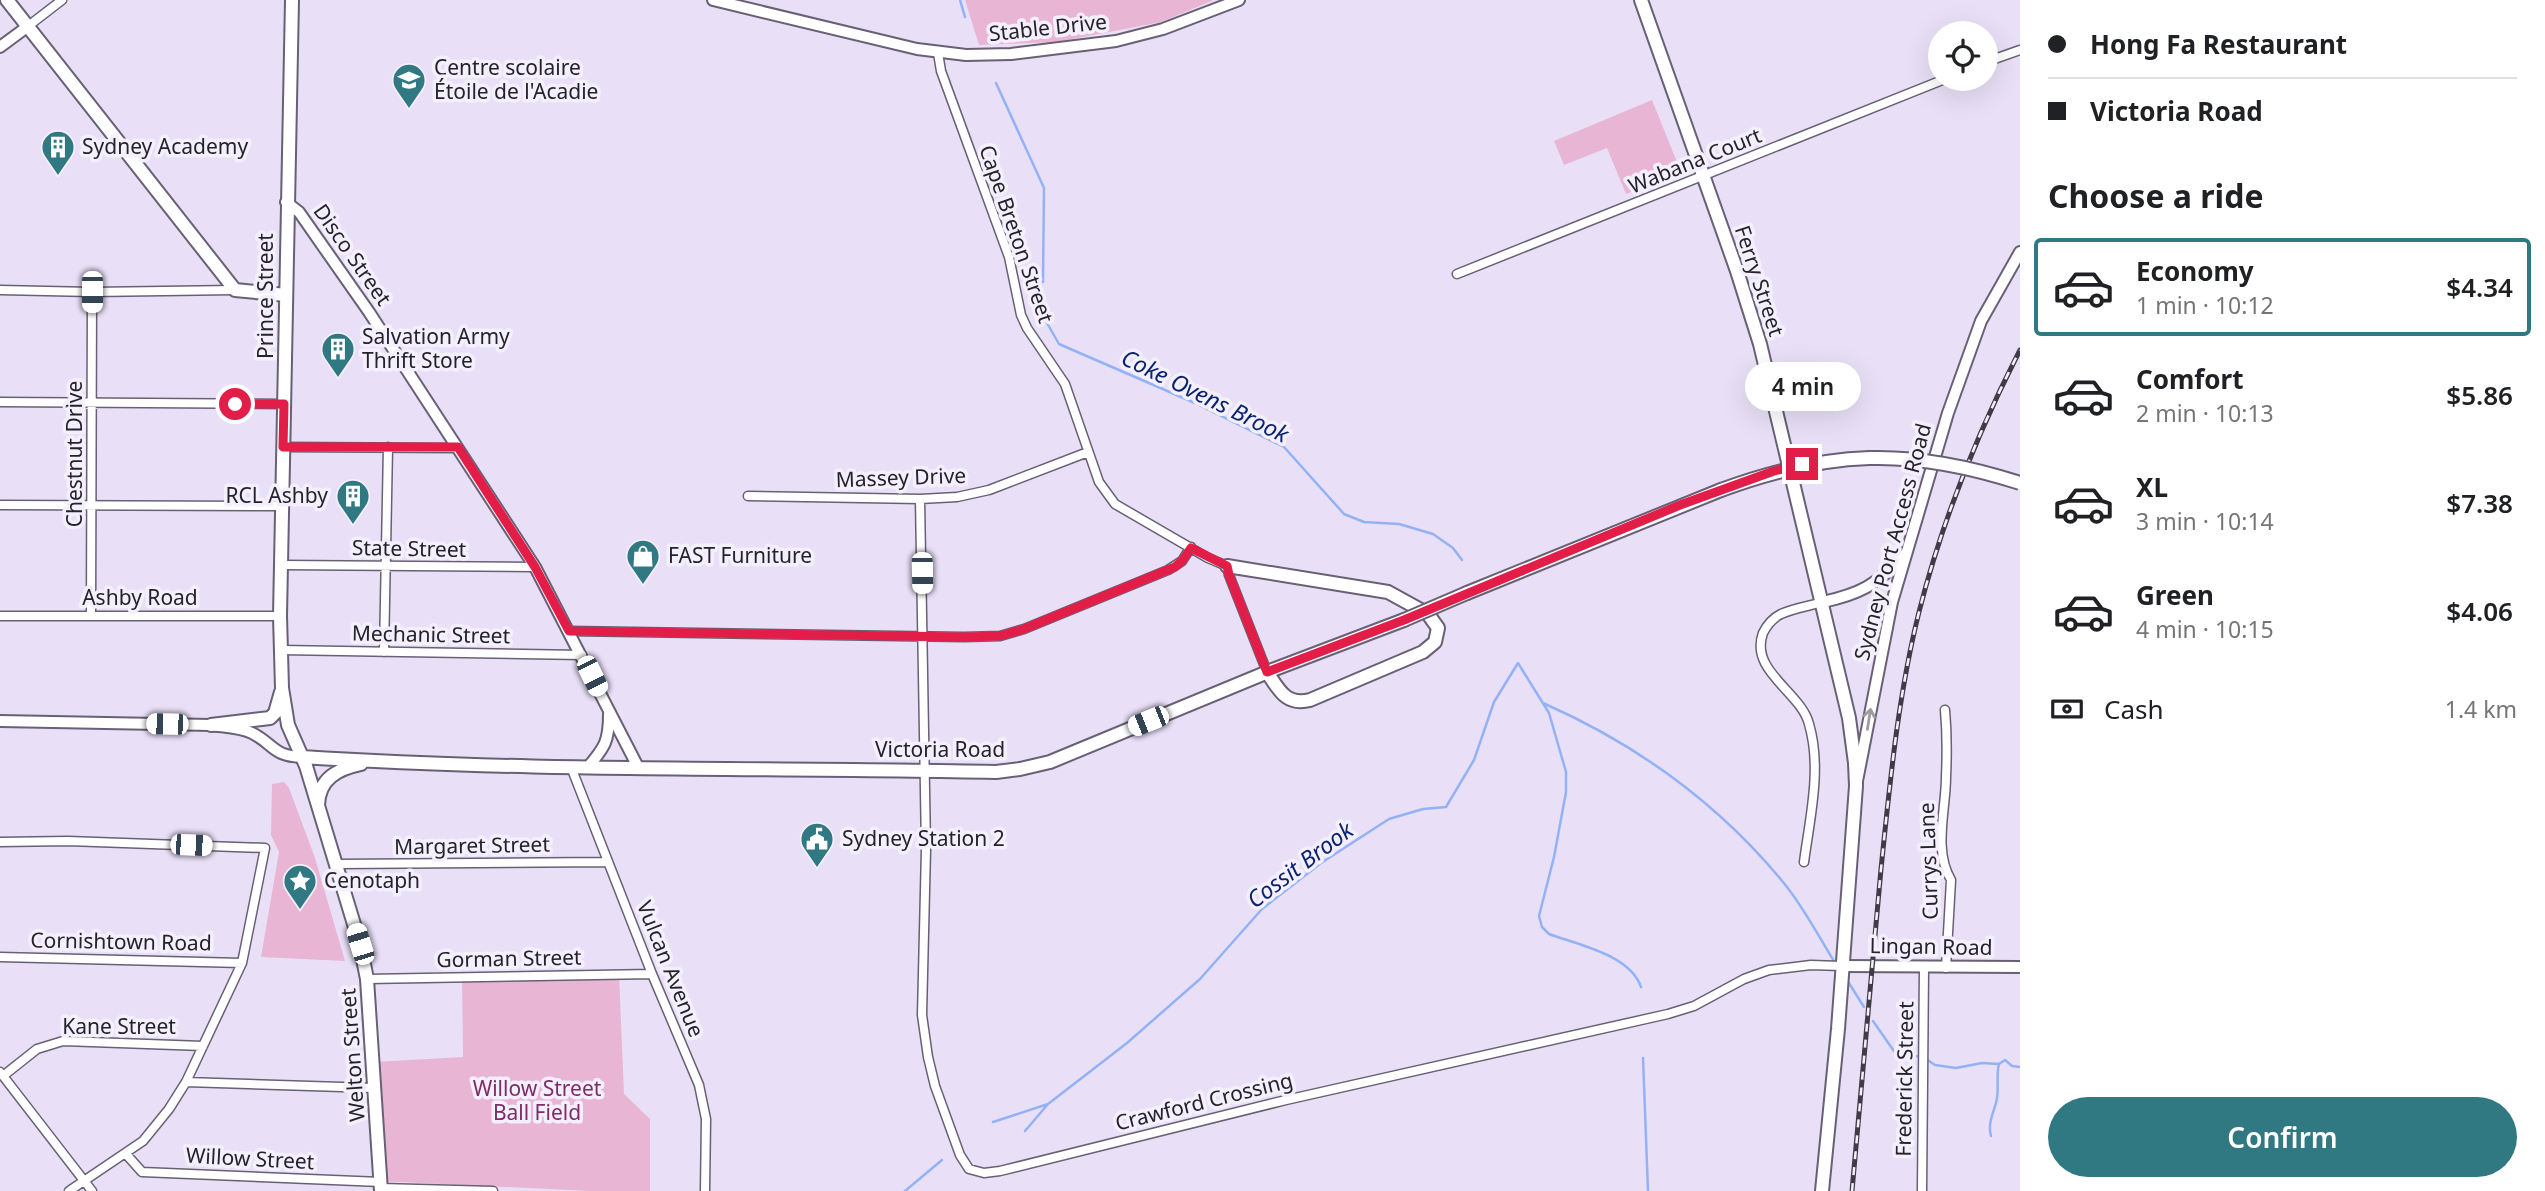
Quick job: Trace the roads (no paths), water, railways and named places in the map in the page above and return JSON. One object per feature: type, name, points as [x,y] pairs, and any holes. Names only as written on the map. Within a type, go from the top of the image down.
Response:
[{"type":"main road","points":[[7,0],[235,290],[286,295]]},
{"type":"main road","name":"Prince Street","points":[[292,0],[286,202],[280,650],[288,725],[302,757]]},
{"type":"main road","name":"Ferry Street","points":[[1641,0],[1760,344],[1849,718],[1856,786]]},
{"type":"main road","name":"Victoria Road","points":[[302,757],[372,762],[571,767],[996,772],[1044,764],[1721,490],[1783,469],[1858,457],[1887,457],[1943,462],[2020,483]]},
{"type":"main road","points":[[1227,566],[1388,592],[1428,614],[1438,628],[1435,642],[1423,652],[1310,700],[1295,702],[1287,699],[1267,672]]},
{"type":"main road","points":[[211,725],[270,718],[275,713],[282,688]]},
{"type":"main road","name":"Welton Street","points":[[302,757],[360,944],[367,979],[381,1187]]},
{"type":"main road","points":[[318,808],[320,791],[328,777],[341,770],[372,762]]},
{"type":"main road","name":"Sydney Port Access Road","points":[[1822,1191],[1838,1029],[1856,786]]},
{"type":"street","points":[[0,47],[62,0]]},
{"type":"street","name":"Stable Drive","points":[[713,0],[938,53],[966,55],[1011,54],[1116,41],[1163,29],[1239,0]]},
{"type":"street","points":[[1998,58],[2020,50]]},
{"type":"street","name":"Cape Breton Street","points":[[938,53],[941,71],[1009,257],[1021,315],[1065,384],[1099,482],[1115,504],[1227,566]]},
{"type":"street","name":"Wabana Court","points":[[1457,274],[1928,86]]},
{"type":"street","name":"Disco Street","points":[[286,202],[299,212],[369,312],[535,567],[638,767]]},
{"type":"street","name":"Sydney Port Access Road","points":[[1856,786],[1880,655],[1906,551],[1964,364],[1981,321],[2020,252]]},
{"type":"street","points":[[0,289],[92,292],[235,290]]},
{"type":"street","name":"Chestnut Drive","points":[[91,615],[92,292]]},
{"type":"street","points":[[0,402],[284,404]]},
{"type":"street","points":[[283,447],[458,447]]},
{"type":"street","points":[[384,652],[387,447]]},
{"type":"street","name":"Massey Drive","points":[[748,496],[920,499],[974,494],[1088,452]]},
{"type":"street","name":"Crawford Crossing","points":[[920,499],[926,849],[922,1014],[935,1086],[960,1155],[969,1169],[984,1173],[1000,1171],[1298,1098],[1668,1014],[1694,1006],[1744,979],[1769,970],[1811,965],[1841,966]]},
{"type":"street","points":[[0,505],[282,506]]},
{"type":"street","points":[[569,631],[988,637],[1024,629],[1175,567],[1191,548]]},
{"type":"street","points":[[1804,862],[1814,791],[1812,736],[1808,720],[1799,704],[1772,674],[1761,651],[1760,642],[1772,620],[1783,613],[1847,597],[1886,575],[1906,551]]},
{"type":"street","name":"State Street","points":[[282,565],[535,567]]},
{"type":"street","points":[[1227,566],[1267,672]]},
{"type":"street","name":"Ashby Road","points":[[0,616],[280,616]]},
{"type":"street","name":"Mechanic Street","points":[[280,650],[582,655]]},
{"type":"street","name":"Currys Lane","points":[[1945,710],[1946,777],[1942,841],[1944,868],[1951,880],[1946,968]]},
{"type":"street","points":[[587,767],[605,747],[609,734],[609,711]]},
{"type":"street","points":[[0,721],[211,725],[242,729],[255,734],[281,754],[302,757]]},
{"type":"street","name":"Vulcan Avenue","points":[[571,767],[703,1098],[706,1119],[705,1191]]},
{"type":"street","points":[[0,842],[68,841],[265,848],[242,962],[186,1082],[150,1133],[126,1154],[69,1191]]},
{"type":"street","name":"Margaret Street","points":[[336,864],[608,862]]},
{"type":"street","name":"Cornishtown Road","points":[[0,957],[242,962]]},
{"type":"street","name":"Lingan Road","points":[[1841,966],[2020,967]]},
{"type":"street","name":"Frederick Street","points":[[1922,1191],[1924,968]]},
{"type":"street","name":"Gorman Street","points":[[367,979],[652,974]]},
{"type":"street","name":"Kane Street","points":[[1,1074],[37,1049],[62,1041],[203,1045]]},
{"type":"street","points":[[1,1074],[92,1191]]},
{"type":"street","points":[[186,1082],[374,1088]]},
{"type":"street","name":"Willow Street","points":[[126,1154],[142,1172],[493,1191]]},
{"type":"waterway","name":"Coke Ovens Brook","points":[[960,0],[965,17]]},
{"type":"waterway","name":"Coke Ovens Brook","points":[[996,83],[1044,188],[1043,282]]},
{"type":"waterway","name":"Coke Ovens Brook","points":[[1043,316],[1059,344],[1195,403],[1284,447],[1344,514],[1364,522],[1399,524],[1433,534],[1453,548],[1462,560]]},
{"type":"waterway","name":"Cossit Brook","points":[[993,1122],[1048,1104],[1127,1043],[1200,979],[1262,909],[1321,863],[1389,819],[1423,809],[1446,807],[1474,760],[1494,702],[1518,663],[1549,713],[1566,772],[1566,792],[1554,857],[1539,916],[1542,927],[1549,934],[1615,959],[1635,976],[1641,987]]},
{"type":"waterway","points":[[1543,703],[1611,737],[1674,778],[1703,801],[1758,853],[1790,891],[1835,963]]},
{"type":"waterway","points":[[1847,980],[1864,1007]]},
{"type":"waterway","points":[[1873,1021],[1896,1054],[1923,1057],[1935,1065],[1956,1068],[1982,1063],[1999,1064]]},
{"type":"waterway","points":[[1643,1058],[1648,1191]]},
{"type":"waterway","points":[[1991,1136],[1999,1064],[2005,1060],[2012,1066],[2020,1067]]},
{"type":"waterway","points":[[1025,1131],[1048,1104]]},
{"type":"waterway","name":"Cossit Brook","points":[[905,1191],[942,1160]]},
{"type":"railway","points":[[1852,1191],[1888,804],[1900,707],[1912,644],[1928,578],[1950,511],[1975,446],[2020,350]]},
{"type":"place","name":"Centre scolaire Étoile de l'Acadie","points":[[409,110]]},
{"type":"place","name":"Sydney Academy","points":[[58,177]]},
{"type":"place","name":"Salvation Army Thrift Store","points":[[338,379]]},
{"type":"place","name":"RCL Ashby","points":[[353,526]]},
{"type":"place","name":"FAST Furniture","points":[[643,586]]},
{"type":"place","name":"Sydney Station 2","points":[[817,869]]},
{"type":"place","name":"Cenotaph","points":[[300,911]]},
{"type":"park label","name":"Willow Street Ball Field","points":[[537,1101]]}]
